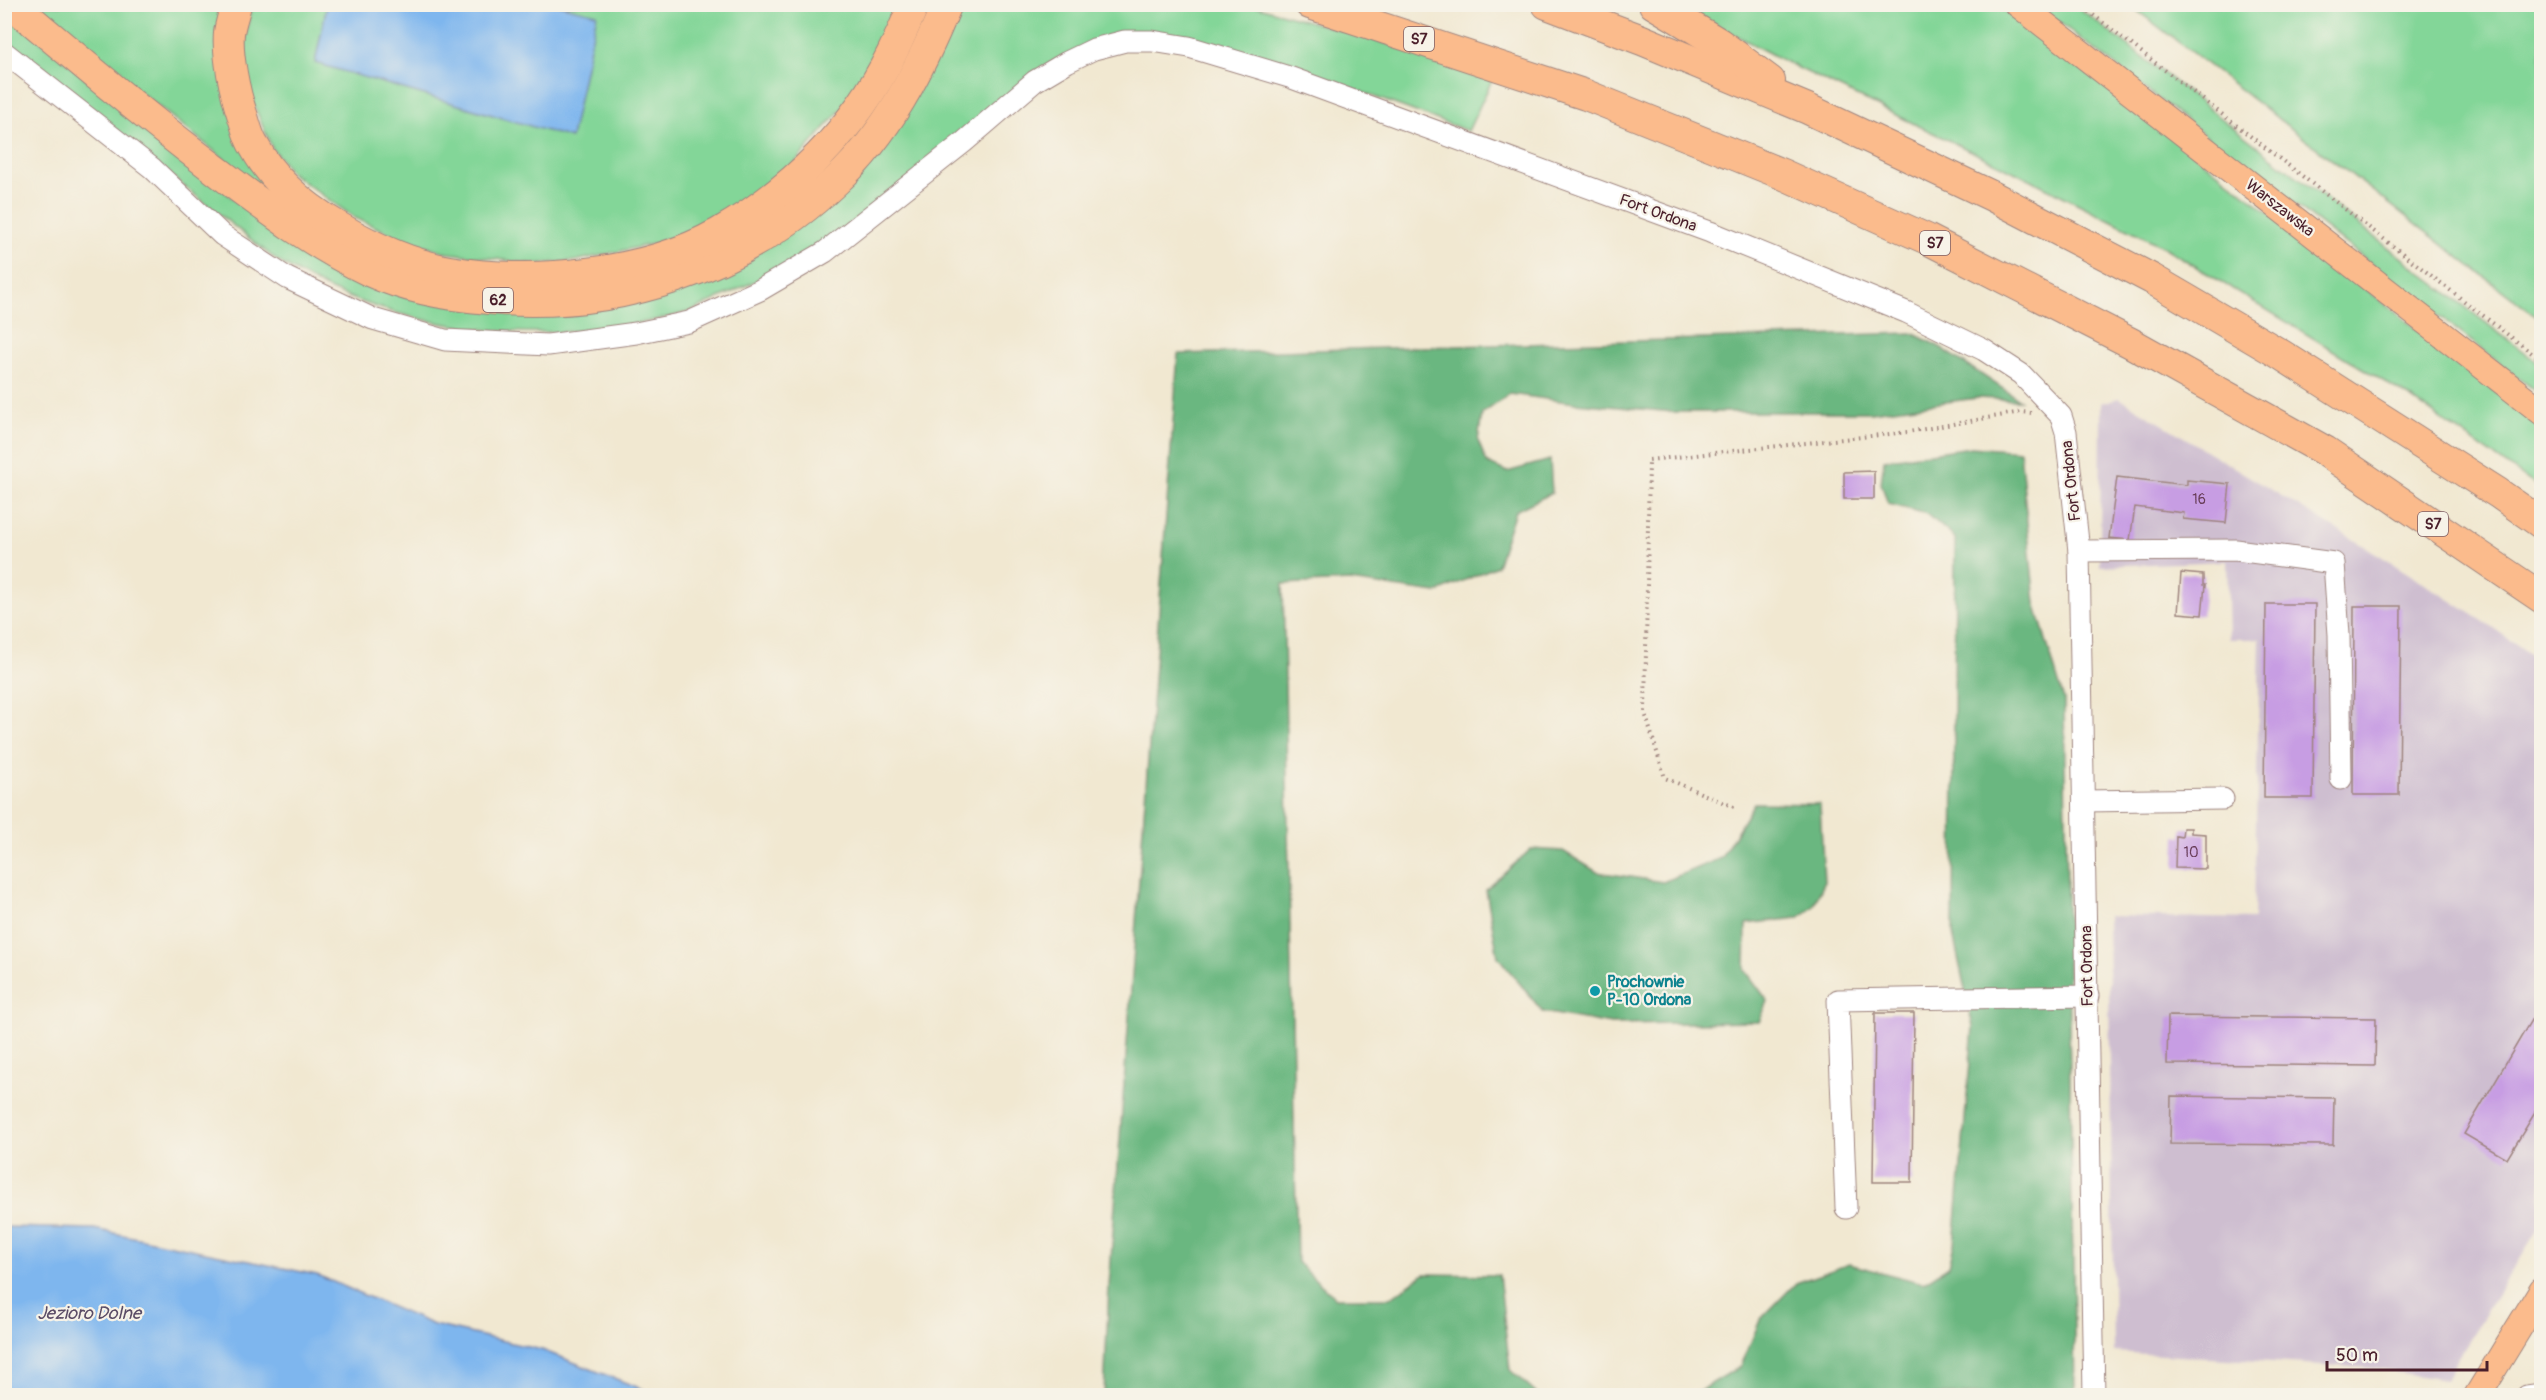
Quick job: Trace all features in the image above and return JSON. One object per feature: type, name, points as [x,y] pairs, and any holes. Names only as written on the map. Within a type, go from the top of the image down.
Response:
[{"type":"highway","name":"62","points":[[12,4],[189,150],[315,242],[373,273],[445,295],[525,303],[587,299],[659,284],[719,261],[782,225],[837,180],[880,129],[922,62],[946,4]]},
{"type":"highway","points":[[236,4],[229,33],[239,105],[253,146],[286,189],[310,210],[376,248],[447,271],[533,277],[574,275],[623,267],[675,252],[718,234],[758,207],[800,175],[860,106],[892,55],[914,4]]},
{"type":"highway","name":"S7","points":[[1310,4],[1586,95],[1782,174],[1927,239],[2131,343],[2325,451],[2541,598]]},
{"type":"highway","points":[[1547,4],[1642,40],[1808,109],[1992,196],[2152,279],[2280,354],[2498,493],[2541,524]]},
{"type":"highway","points":[[1654,4],[1719,43],[1808,109]]},
{"type":"main road","name":"Warszawska","points":[[2018,4],[2541,412]]},
{"type":"main road","points":[[2477,1395],[2541,1290]]},
{"type":"street","name":"Fort Ordona","points":[[4,52],[152,168],[222,235],[287,278],[373,319],[445,340],[548,345],[636,333],[689,322],[760,290],[825,252],[1035,81],[1094,49],[1125,41],[1152,40],[1189,47],[1290,77],[1710,232],[1906,312],[1984,350],[2021,374],[2061,416],[2066,432],[2079,550],[2094,1395]]},
{"type":"street","points":[[2079,550],[2236,550],[2334,563],[2339,635],[2340,779]]},
{"type":"street","points":[[2084,801],[2223,800]]},
{"type":"street","points":[[1846,1208],[1838,1000],[2088,996]]},
{"type":"street","points":[[2527,1395],[2541,1394]]},
{"type":"path","points":[[2079,4],[2541,362]]},
{"type":"path","points":[[1734,807],[1665,778],[1645,713],[1649,460],[1908,432],[2021,412],[2061,416]]},
{"type":"shaded area","points":[[2119,398],[2384,558],[2489,625],[2541,662],[2541,1224],[2445,1380],[2371,1368],[2114,1352],[2108,916],[2254,919],[2260,639],[2229,639],[2227,561],[2100,566],[2101,403]]},
{"type":"green space","points":[[31,5],[223,5],[217,45],[296,216]]},
{"type":"green space","points":[[251,5],[900,5],[884,41],[851,98],[793,165],[723,215],[690,231],[657,243],[575,261],[534,264],[448,253],[396,236],[355,218],[291,173],[272,148],[253,103],[247,74],[245,44]]},
{"type":"green space","points":[[956,5],[1252,5],[1392,45],[1492,80],[1468,131],[1323,78],[1185,38],[1089,44],[826,242],[767,276],[688,312],[643,322],[598,329],[553,332],[508,331],[463,327],[374,306],[331,290],[279,262],[5,43],[4,11],[262,222],[303,251],[340,270],[405,297],[797,226]]},
{"type":"green space","points":[[1678,5],[1996,5],[2187,148],[2541,427],[2541,489],[2411,398],[2164,247],[1790,64]]},
{"type":"green space","points":[[2037,5],[2075,5],[2541,365],[2541,395]]},
{"type":"green space","points":[[2130,5],[2541,5],[2541,320]]},
{"type":"green space","points":[[1912,333],[1940,347],[2020,400],[1977,398],[1870,412],[1673,412],[1575,403],[1510,394],[1482,414],[1478,441],[1487,463],[1507,472],[1550,460],[1552,493],[1515,511],[1497,566],[1436,593],[1350,581],[1283,584],[1297,1262],[1335,1298],[1390,1298],[1424,1274],[1499,1275],[1510,1370],[1538,1395],[1104,1395],[1109,1286],[1178,354]]},
{"type":"green space","points":[[1971,447],[2020,451],[2035,603],[2064,700],[2075,1395],[1663,1396],[1696,1393],[1741,1366],[1760,1320],[1796,1283],[1849,1264],[1923,1283],[1949,1266],[1954,1244],[1973,1027],[1953,934],[1955,538],[1927,514],[1888,504],[1881,483],[1884,460]]},
{"type":"green space","points":[[1754,803],[1820,804],[1824,883],[1813,907],[1798,918],[1746,924],[1745,970],[1768,1001],[1759,1022],[1611,1024],[1543,1012],[1498,957],[1486,890],[1531,849],[1563,851],[1597,872],[1663,882],[1721,858]]},
{"type":"water","points":[[555,4],[597,14],[571,138],[315,63],[327,5]]},
{"type":"water","name":"Jezioro Dolne","points":[[5,1227],[94,1229],[317,1275],[434,1325],[542,1350],[642,1389],[651,1395],[5,1395]]},
{"type":"building","points":[[1874,471],[1874,499],[1844,499],[1844,472]]},
{"type":"building","points":[[2117,477],[2187,485],[2187,480],[2230,484],[2226,523],[2183,519],[2184,513],[2135,507],[2130,540],[2109,538]]},
{"type":"building","points":[[2181,573],[2203,575],[2203,585],[2205,585],[2202,615],[2178,613]]},
{"type":"building","points":[[2266,604],[2315,604],[2313,798],[2264,798]]},
{"type":"building","points":[[2354,606],[2401,606],[2399,795],[2353,795]]},
{"type":"building","points":[[2183,828],[2191,828],[2191,833],[2206,834],[2206,869],[2175,868],[2176,836],[2182,837]]},
{"type":"building","points":[[1875,1013],[1914,1013],[1912,1182],[1873,1182]]},
{"type":"building","points":[[2534,1015],[2542,1020],[2542,1101],[2507,1159],[2464,1134]]},
{"type":"building","points":[[2168,1016],[2376,1018],[2375,1066],[2167,1064]]},
{"type":"building","points":[[2171,1096],[2334,1098],[2333,1145],[2170,1144]]},
{"type":"place","name":"Prochownie P-10 Ordona","points":[[1595,991]]}]
